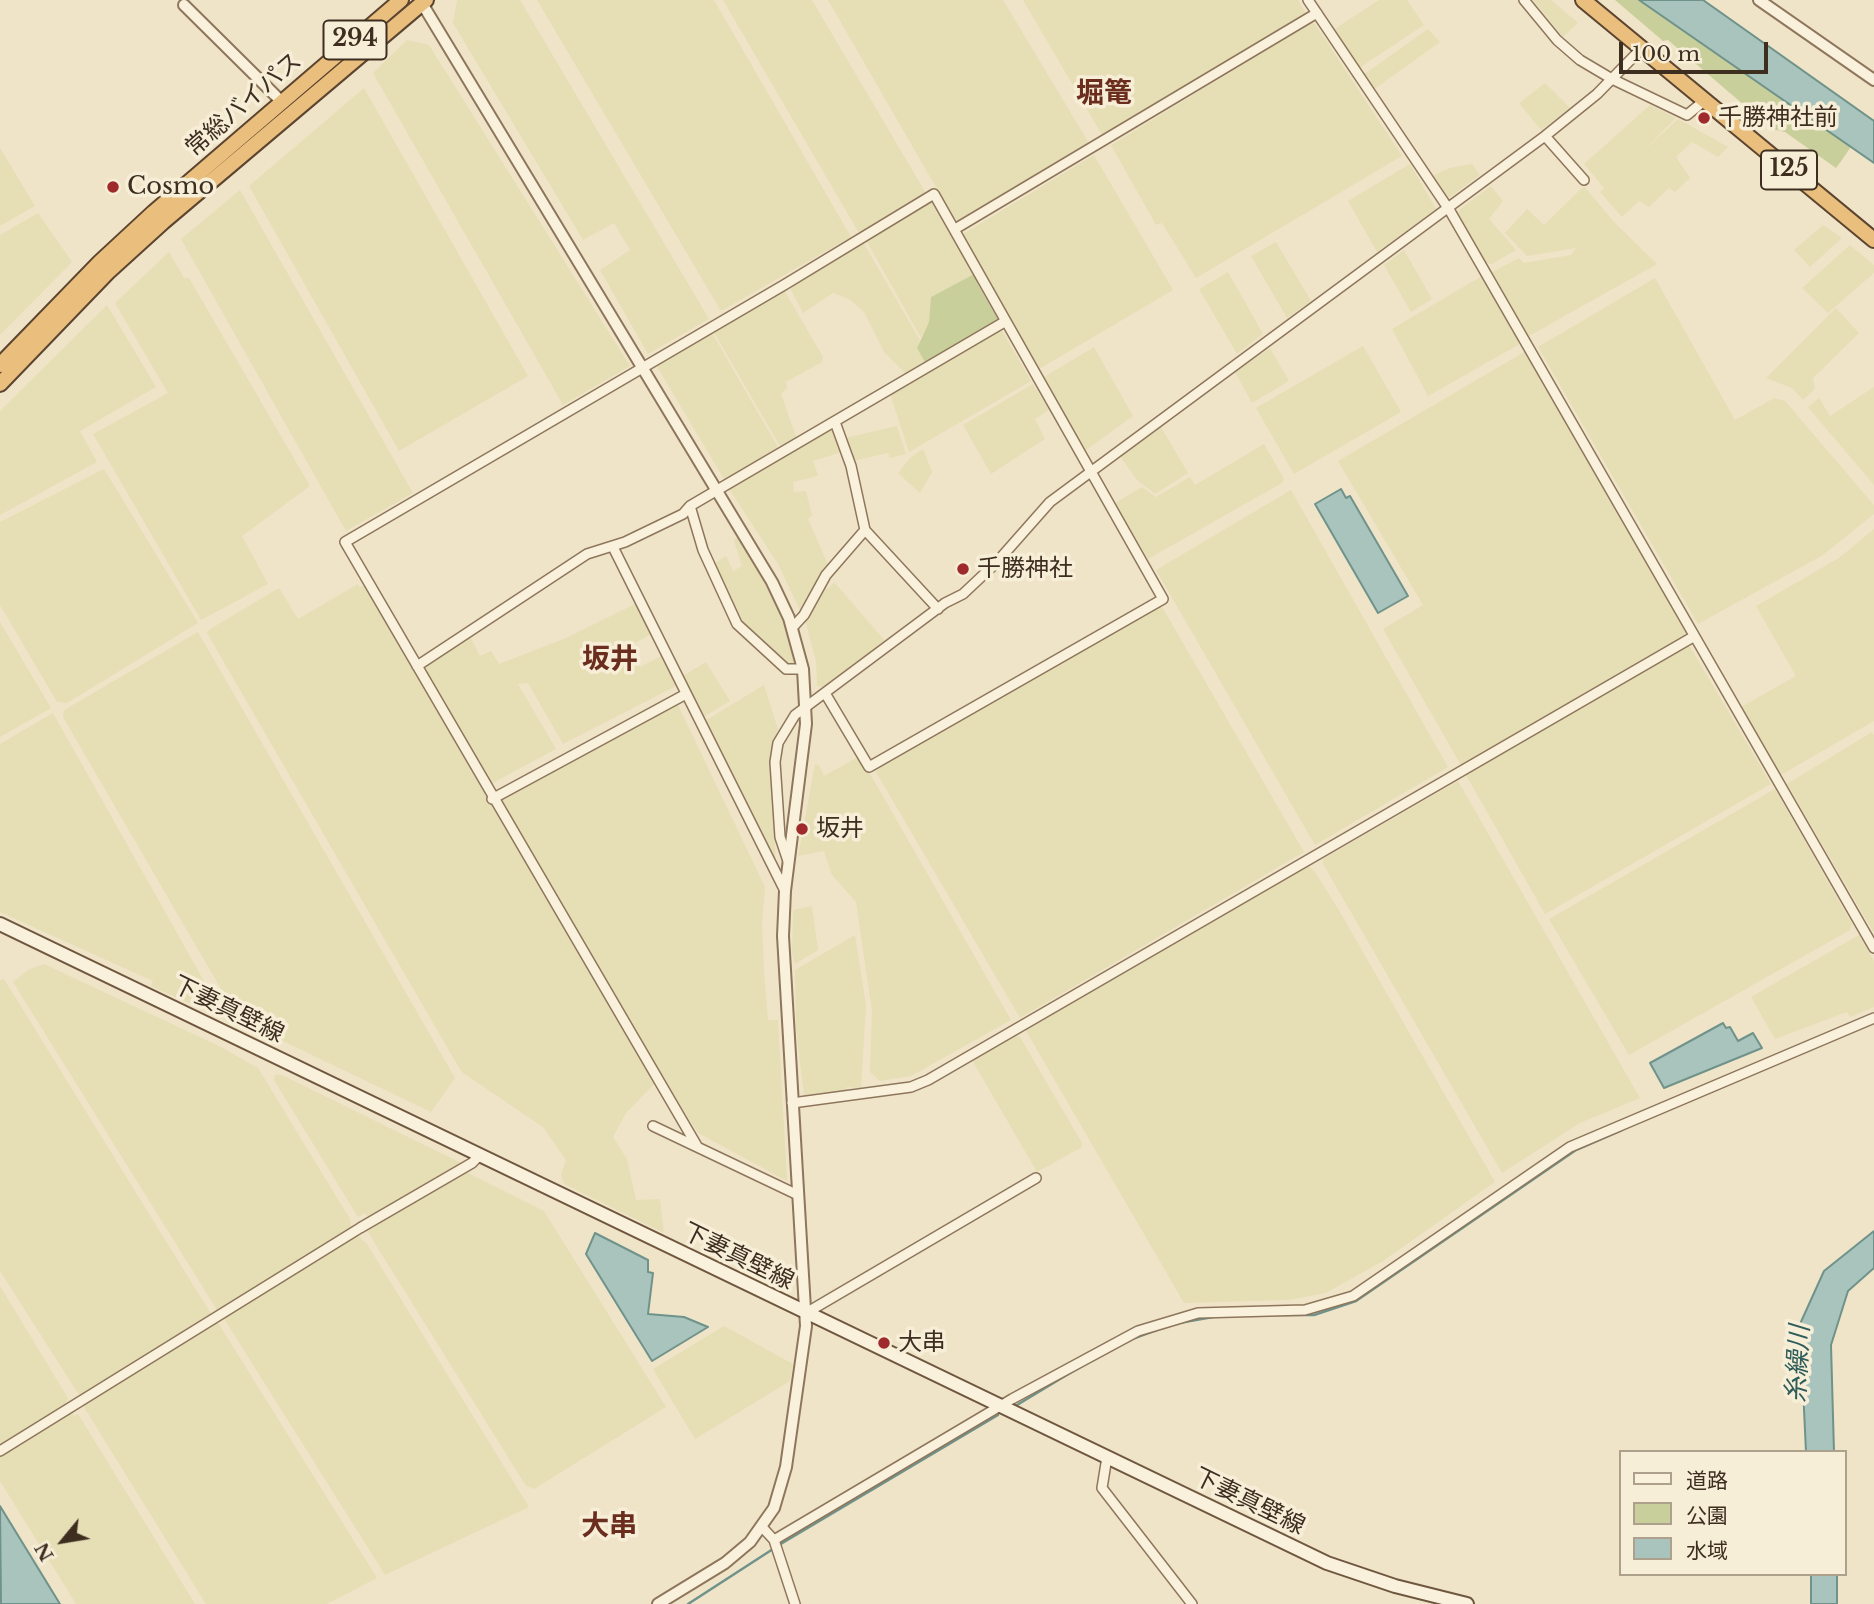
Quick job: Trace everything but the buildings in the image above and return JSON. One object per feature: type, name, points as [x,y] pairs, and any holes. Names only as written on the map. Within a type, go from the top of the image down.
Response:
[{"type":"highway","name":"常総バイパス","points":[[0,365],[100,262],[401,0]]},
{"type":"highway","name":"125","points":[[1583,0],[1874,240]]},
{"type":"highway","name":"常総バイパス","points":[[0,384],[109,271],[422,1]]},
{"type":"main road","name":"下妻真壁線","points":[[0,924],[1327,1563],[1395,1586],[1467,1604]]},
{"type":"street","points":[[1308,0],[1447,209],[1874,948]]},
{"type":"street","points":[[1524,0],[1557,40],[1580,60],[1612,79],[1686,115],[1704,101]]},
{"type":"street","points":[[1759,0],[1874,80]]},
{"type":"street","points":[[422,1],[772,582],[792,628],[803,669],[807,706],[785,891],[783,962],[806,1313],[786,1468],[778,1498],[762,1527],[735,1556],[658,1604]]},
{"type":"street","points":[[184,5],[282,102]]},
{"type":"street","points":[[955,229],[1317,13]]},
{"type":"street","points":[[788,863],[780,838],[775,762],[783,731],[795,715],[976,583],[1042,509],[1545,136],[1612,79],[1642,48]]},
{"type":"street","points":[[1545,136],[1584,180]]},
{"type":"street","points":[[696,1146],[345,542],[934,194],[1163,599],[869,767],[825,693]]},
{"type":"street","points":[[417,666],[587,554],[613,547],[683,514],[716,489],[1006,321]]},
{"type":"street","points":[[835,422],[851,466],[865,530],[938,609]]},
{"type":"street","points":[[691,506],[703,550],[737,624],[786,669],[803,669]]},
{"type":"street","points":[[792,628],[804,615],[826,575],[865,530]]},
{"type":"street","points":[[613,547],[785,891]]},
{"type":"street","points":[[792,1103],[911,1087],[928,1080],[1693,637]]},
{"type":"street","points":[[492,799],[686,694]]},
{"type":"street","points":[[776,1544],[1000,1406],[1111,1343],[1167,1321],[1212,1312],[1304,1310],[1342,1301],[1367,1289],[1570,1147],[1874,1018]]},
{"type":"street","points":[[653,1126],[799,1195]]},
{"type":"street","points":[[0,1451],[360,1228],[472,1163],[480,1155]]},
{"type":"street","points":[[806,1313],[1036,1178]]},
{"type":"street","points":[[1107,1457],[1102,1488],[1192,1604]]},
{"type":"street","points":[[762,1527],[776,1544],[795,1604]]},
{"type":"shaded area","points":[[457,0],[520,0],[709,319],[648,354],[600,270],[630,250],[614,223],[583,240],[453,23]]},
{"type":"shaded area","points":[[537,0],[714,0],[851,237],[721,311]]},
{"type":"shaded area","points":[[723,0],[812,0],[927,195],[859,233]]},
{"type":"shaded area","points":[[828,0],[1003,0],[1090,145],[956,222]]},
{"type":"shaded area","points":[[1023,0],[1298,0],[1306,14],[1106,136],[1102,135]]},
{"type":"shaded area","points":[[1379,0],[1407,0],[1424,25],[1359,68],[1333,30]]},
{"type":"shaded area","points":[[1533,0],[1551,0],[1578,23],[1563,37]]},
{"type":"shaded area","points":[[1311,23],[1315,24],[1402,156],[1196,278],[1162,223],[1156,225],[1111,145]]},
{"type":"shaded area","points":[[1428,29],[1440,42],[1373,90],[1363,75]]},
{"type":"shaded area","points":[[407,40],[429,45],[630,366],[563,405],[373,73]]},
{"type":"shaded area","points":[[1545,83],[1570,108],[1541,130],[1519,103]]},
{"type":"shaded area","points":[[364,88],[528,376],[399,451],[249,186]]},
{"type":"shaded area","points":[[1650,105],[1676,118],[1642,152],[1678,119],[1728,147],[1718,157],[1692,142],[1676,157],[1690,178],[1675,192],[1669,188],[1649,207],[1639,201],[1622,217],[1600,192],[1604,188],[1584,164]]},
{"type":"shaded area","points":[[0,148],[35,206],[0,226]]},
{"type":"shaded area","points":[[1094,155],[1173,290],[1039,369],[963,234]]},
{"type":"shaded area","points":[[1410,164],[1436,209],[1377,252],[1348,201]]},
{"type":"shaded area","points":[[1472,164],[1480,175],[1446,200],[1432,176],[1450,168]]},
{"type":"shaded area","points":[[1491,186],[1503,201],[1489,219],[1516,250],[1492,264],[1486,263],[1458,215],[1459,210]]},
{"type":"shaded area","points":[[1584,186],[1614,222],[1657,264],[1529,336],[1492,272],[1519,258],[1524,263],[1571,255],[1576,248],[1527,256],[1505,233],[1527,209],[1544,225]]},
{"type":"shaded area","points":[[240,190],[413,493],[346,531],[181,239]]},
{"type":"shaded area","points":[[932,201],[976,273],[931,297],[929,322],[921,338],[866,240]]},
{"type":"shaded area","points":[[38,213],[72,262],[0,335],[0,235]]},
{"type":"shaded area","points":[[1823,225],[1842,238],[1810,267],[1794,250]]},
{"type":"shaded area","points":[[1276,242],[1311,301],[1287,318],[1251,256]]},
{"type":"shaded area","points":[[864,244],[920,340],[917,348],[926,364],[907,375],[884,352],[864,312],[849,299],[833,293],[803,313],[791,290],[792,285]]},
{"type":"shaded area","points":[[1850,245],[1874,265],[1874,273],[1828,313],[1802,288]]},
{"type":"shaded area","points":[[1404,250],[1432,299],[1411,312],[1384,265]]},
{"type":"shaded area","points":[[169,252],[184,278],[189,278],[310,486],[242,536],[268,584],[201,620],[93,434],[168,393],[115,303]]},
{"type":"shaded area","points":[[1228,272],[1263,334],[1237,354],[1199,289]]},
{"type":"shaded area","points":[[1482,276],[1519,340],[1518,345],[1428,396],[1392,329]]},
{"type":"shaded area","points":[[1655,278],[1735,420],[1774,398],[1785,401],[1874,505],[1874,514],[1823,555],[1698,624],[1538,347]]},
{"type":"shaded area","points":[[784,290],[823,357],[822,362],[786,382],[787,388],[781,394],[797,439],[781,448],[712,329]]},
{"type":"shaded area","points":[[107,305],[156,387],[80,431],[97,462],[0,515],[0,411]]},
{"type":"shaded area","points":[[1836,308],[1859,333],[1813,378],[1815,389],[1803,400],[1792,388],[1766,378]]},
{"type":"shaded area","points":[[1001,329],[1031,381],[909,452],[890,394]]},
{"type":"shaded area","points":[[711,331],[779,449],[725,481],[655,363]]},
{"type":"shaded area","points":[[1363,346],[1401,412],[1294,474],[1256,408]]},
{"type":"shaded area","points":[[1094,347],[1133,416],[1082,453],[1041,379]]},
{"type":"shaded area","points":[[1270,348],[1289,381],[1252,403],[1235,372]]},
{"type":"shaded area","points":[[1526,351],[1687,635],[1462,767],[1383,629],[1423,605],[1338,461]]},
{"type":"shaded area","points":[[1033,384],[1049,410],[1035,419],[1045,439],[991,474],[963,425]]},
{"type":"shaded area","points":[[1874,387],[1874,485],[1808,407],[1819,398],[1830,416]]},
{"type":"shaded area","points":[[897,426],[906,454],[890,458],[888,453],[853,461],[845,438]]},
{"type":"shaded area","points":[[1161,427],[1188,473],[1155,494],[1136,479],[1120,456]]},
{"type":"shaded area","points":[[832,428],[842,452],[813,461],[818,475],[793,482],[794,492],[806,491],[812,515],[808,519],[829,567],[801,612],[778,564],[728,487]]},
{"type":"shaded area","points":[[1264,444],[1284,479],[1282,483],[1148,559],[1115,503],[1142,487],[1156,497],[1190,477],[1195,485]]},
{"type":"shaded area","points":[[923,449],[932,472],[920,493],[898,473],[911,457]]},
{"type":"shaded area","points":[[104,469],[198,623],[67,703],[57,702],[0,605],[0,522]]},
{"type":"shaded area","points":[[1291,490],[1448,767],[1315,845],[1156,570]]},
{"type":"shaded area","points":[[1874,529],[1874,721],[1781,775],[1741,707],[1796,676],[1756,606],[1839,558]]},
{"type":"shaded area","points":[[738,535],[781,614],[795,666],[789,666],[739,620],[712,565],[726,556],[733,571],[742,566],[734,541]]},
{"type":"shaded area","points":[[834,582],[886,642],[823,687],[817,686],[816,661],[805,620],[823,586],[828,589]]},
{"type":"shaded area","points":[[358,584],[360,587],[365,585],[657,1081],[626,1113],[613,1137],[627,1159],[636,1200],[660,1199],[664,1233],[564,1184],[561,1175],[566,1160],[543,1127],[463,1073],[207,633],[279,588],[298,619]]},
{"type":"shaded area","points":[[637,603],[653,633],[619,652],[640,667],[663,655],[678,685],[563,744],[528,683],[518,684],[556,749],[491,784],[420,667],[469,634],[480,656],[491,651],[499,664],[566,638]]},
{"type":"shaded area","points":[[1161,605],[1304,852],[1020,1018],[876,772],[880,765]]},
{"type":"shaded area","points":[[0,622],[51,708],[0,737]]},
{"type":"shaded area","points":[[198,632],[455,1078],[431,1112],[239,1020],[63,717],[64,710]]},
{"type":"shaded area","points":[[1689,645],[1771,784],[1545,914],[1466,775]]},
{"type":"shaded area","points":[[706,662],[730,701],[702,718],[681,677]]},
{"type":"shaded area","points":[[764,685],[778,729],[771,749],[776,868],[703,722]]},
{"type":"shaded area","points":[[677,703],[765,887],[762,922],[764,972],[768,1020],[778,1020],[787,1181],[698,1133],[612,995],[614,994],[500,799]]},
{"type":"shaded area","points":[[53,713],[226,1020],[151,986],[153,981],[0,912],[0,744]]},
{"type":"shaded area","points":[[1872,732],[1874,736],[1874,933],[1787,784]]},
{"type":"shaded area","points":[[860,756],[1011,1020],[911,1076],[880,1081],[870,1072],[872,1011],[856,902],[832,875],[824,851],[798,856],[815,764],[819,765],[824,776]]},
{"type":"shaded area","points":[[1458,781],[1640,1098],[1580,1123],[1502,1173],[1323,864],[1323,859]]},
{"type":"shaded area","points":[[1775,789],[1852,924],[1850,930],[1629,1055],[1549,919]]},
{"type":"shaded area","points":[[1308,866],[1315,872],[1340,912],[1495,1182],[1383,1261],[1326,1293],[1289,1300],[1184,1303],[1025,1029]]},
{"type":"shaded area","points":[[812,906],[818,950],[795,964],[792,953],[793,910]]},
{"type":"shaded area","points":[[855,935],[866,1005],[861,1088],[847,1087],[846,1091],[804,1096],[796,1028],[795,970]]},
{"type":"shaded area","points":[[1859,935],[1874,961],[1874,1007],[1850,1017],[1847,1012],[1775,1039],[1751,997]]},
{"type":"shaded area","points":[[44,964],[219,1046],[258,1068],[350,1219],[351,1228],[217,1310],[13,982],[28,970]]},
{"type":"shaded area","points":[[4,979],[211,1314],[79,1395],[0,1271],[0,980]]},
{"type":"shaded area","points":[[1015,1035],[1020,1037],[1082,1143],[1082,1147],[1037,1172],[972,1060]]},
{"type":"shaded area","points":[[275,1075],[282,1075],[461,1163],[369,1218],[365,1213],[358,1217],[274,1080]]},
{"type":"shaded area","points":[[466,1172],[544,1211],[666,1407],[534,1489],[526,1486],[366,1229]]},
{"type":"shaded area","points":[[357,1235],[367,1244],[529,1507],[385,1575],[223,1317]]},
{"type":"shaded area","points":[[0,1286],[68,1398],[65,1405],[0,1445]]},
{"type":"shaded area","points":[[217,1321],[377,1578],[327,1604],[206,1604],[82,1404]]},
{"type":"shaded area","points":[[724,1326],[793,1364],[790,1381],[695,1439],[653,1369]]},
{"type":"shaded area","points":[[71,1411],[74,1416],[78,1414],[195,1604],[76,1604],[0,1481],[0,1455]]},
{"type":"green space","points":[[1615,0],[1645,0],[1852,145],[1836,168],[1785,132],[1772,129],[1668,40],[1663,41]]},
{"type":"green space","points":[[976,273],[977,283],[999,321],[926,364],[917,348],[929,322],[931,297]]},
{"type":"water","points":[[1639,0],[1703,0],[1874,121],[1874,163]]},
{"type":"water","points":[[1341,489],[1346,498],[1350,496],[1408,596],[1378,613],[1315,504]]},
{"type":"water","points":[[1723,1023],[1726,1028],[1730,1027],[1738,1041],[1753,1033],[1762,1048],[1664,1088],[1650,1063]]},
{"type":"water","points":[[1874,1231],[1874,1268],[1848,1291],[1831,1345],[1834,1450],[1806,1450],[1800,1324],[1824,1271]]},
{"type":"water","points":[[595,1233],[648,1260],[648,1272],[653,1273],[648,1314],[684,1317],[708,1327],[652,1361],[586,1254]]},
{"type":"water","points":[[0,1506],[60,1604],[1,1604]]},
{"type":"water","points":[[1811,1576],[1837,1576],[1837,1604],[1811,1604]]},
{"type":"waterway","points":[[1265,1315],[1314,1315],[1356,1301],[1576,1150],[1622,1130]]},
{"type":"waterway","points":[[1179,1323],[1213,1317]]},
{"type":"waterway","points":[[1132,1339],[1165,1327]]},
{"type":"waterway","points":[[1017,1405],[1080,1367]]},
{"type":"waterway","points":[[779,1545],[998,1415]]},
{"type":"waterway","points":[[688,1604],[773,1549]]},
{"type":"place","name":"千勝神社前","points":[[1704,118]]},
{"type":"place","name":"Cosmo","points":[[113,187]]},
{"type":"place","name":"千勝神社","points":[[963,569]]},
{"type":"place","name":"坂井","points":[[802,829]]},
{"type":"place","name":"大串","points":[[884,1343]]},
{"type":"district","name":"堀篭","points":[[1104,94]]},
{"type":"district","name":"坂井","points":[[610,660]]},
{"type":"district","name":"大串","points":[[609,1527]]},
{"type":"water label","name":"糸繰川","points":[[1799,1364]]}]
